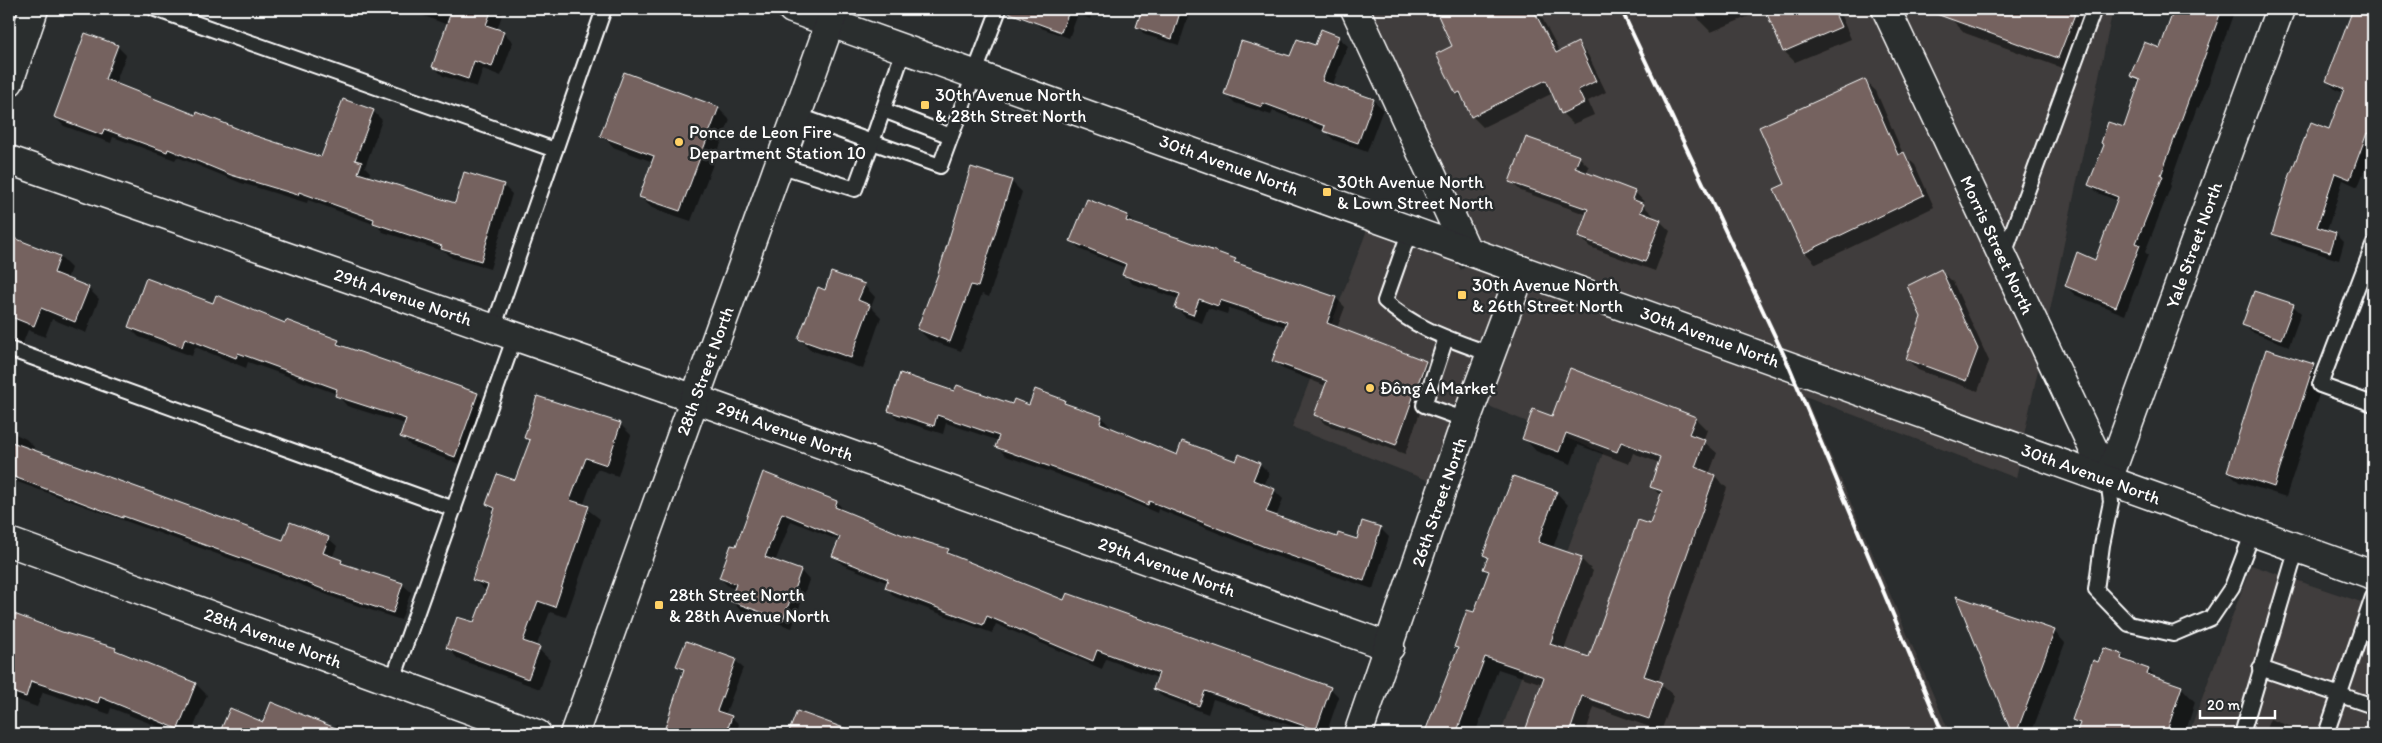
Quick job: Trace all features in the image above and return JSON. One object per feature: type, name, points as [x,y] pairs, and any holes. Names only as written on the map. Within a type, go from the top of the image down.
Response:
[{"type":"street","points":[[9,82],[34,9]]},
{"type":"street","name":"30th Avenue North","points":[[792,9],[833,16],[904,49],[2373,575]]},
{"type":"street","points":[[1355,9],[1467,251]]},
{"type":"street","name":"Morris Street North","points":[[1886,9],[2108,480]]},
{"type":"street","name":"Yale Street North","points":[[2108,480],[2280,9]]},
{"type":"street","name":"28th Street North","points":[[574,734],[833,16]]},
{"type":"street","name":"29th Avenue North","points":[[9,160],[695,398],[1390,647]]},
{"type":"street","name":"26th Street North","points":[[1358,734],[1390,647],[1466,420],[1522,270]]},
{"type":"street","name":"28th Avenue North","points":[[9,542],[537,734]]},
{"type":"lane","points":[[155,9],[555,150]]},
{"type":"lane","points":[[392,682],[454,509],[555,150],[604,9]]},
{"type":"lane","points":[[2003,257],[2094,9]]},
{"type":"lane","points":[[797,115],[940,166],[975,74],[995,10]]},
{"type":"lane","points":[[779,166],[855,190],[904,49]]},
{"type":"lane","points":[[883,110],[951,136]]},
{"type":"lane","points":[[1410,230],[1385,300],[1406,317],[1428,331],[1490,354]]},
{"type":"lane","points":[[2373,246],[2320,385],[2373,404]]},
{"type":"lane","points":[[1446,338],[1424,405],[1466,420]]},
{"type":"lane","points":[[9,349],[454,509]]},
{"type":"lane","points":[[2108,480],[2111,502],[2102,545],[2096,590],[2129,624],[2173,634],[2211,618],[2232,587],[2253,532]]},
{"type":"lane","points":[[2242,734],[2297,548]]},
{"type":"lane","points":[[2326,734],[2373,598]]},
{"type":"lane","points":[[2260,668],[2373,706]]},
{"type":"shaded area","points":[[1370,9],[1871,9],[2039,365],[2024,435],[1477,238]]},
{"type":"shaded area","points":[[1901,9],[2113,9],[2048,320],[2015,249]]},
{"type":"shaded area","points":[[1367,230],[1457,263],[1461,270],[1467,266],[1505,280],[1432,482],[1292,427]]},
{"type":"shaded area","points":[[1529,288],[2019,464],[2016,478],[1805,396],[1950,734],[1500,734],[1603,453],[1486,405]]},
{"type":"shaded area","points":[[2251,565],[2373,606],[2373,734],[2189,734]]},
{"type":"building","points":[[452,9],[492,9],[486,25],[504,31],[492,67],[474,61],[468,79],[432,67]]},
{"type":"building","points":[[1008,9],[1070,9],[1061,32],[1007,12]]},
{"type":"building","points":[[1142,9],[1181,9],[1172,39],[1136,27]]},
{"type":"building","points":[[1435,9],[1533,9],[1556,53],[1578,42],[1596,81],[1578,90],[1584,103],[1561,114],[1546,80],[1471,117],[1460,92],[1456,94],[1436,54],[1452,46]]},
{"type":"building","points":[[1765,9],[1833,9],[1841,27],[1783,52]]},
{"type":"building","points":[[1929,9],[2077,9],[2058,58],[1928,11]]},
{"type":"building","points":[[2174,9],[2222,9],[2161,175],[2163,176],[2136,243],[2140,245],[2116,307],[2065,286],[2077,252],[2095,260],[2118,197],[2088,185],[2104,145],[2101,143],[2108,122],[2124,127],[2140,80],[2130,76],[2144,42],[2160,48]]},
{"type":"building","points":[[2353,9],[2373,9],[2373,135],[2367,133],[2350,179],[2335,173],[2317,227],[2336,233],[2330,252],[2272,234],[2290,175],[2311,122],[2329,129],[2344,89],[2326,81]]},
{"type":"building","points":[[1321,29],[1339,36],[1322,81],[1374,99],[1358,143],[1323,131],[1325,126],[1263,103],[1262,107],[1224,94],[1241,41],[1290,56],[1297,39],[1315,45]]},
{"type":"building","points":[[85,33],[118,45],[105,79],[196,115],[197,112],[253,135],[321,157],[343,99],[374,110],[355,160],[362,162],[358,173],[455,203],[464,172],[504,184],[481,261],[441,249],[442,246],[373,223],[374,219],[299,192],[298,195],[231,175],[168,149],[167,152],[104,129],[102,135],[54,117]]},
{"type":"building","name":"Ponce de Leon Fire Department Station 10","points":[[624,72],[719,107],[680,211],[639,197],[654,156],[600,136]]},
{"type":"building","points":[[1865,79],[1898,155],[1904,152],[1924,195],[1804,253],[1774,189],[1785,184],[1759,127]]},
{"type":"building","points":[[1526,137],[1580,156],[1575,168],[1635,191],[1632,199],[1644,204],[1640,212],[1661,220],[1645,262],[1578,237],[1588,209],[1509,182]]},
{"type":"building","points":[[971,167],[1012,180],[978,287],[971,285],[950,342],[917,329],[938,274]]},
{"type":"building","points":[[1087,199],[1128,215],[1126,221],[1182,239],[1236,259],[1234,262],[1336,297],[1327,323],[1426,361],[1396,445],[1314,415],[1327,381],[1272,361],[1287,322],[1220,300],[1218,306],[1199,299],[1193,315],[1175,308],[1180,294],[1122,275],[1126,264],[1070,241]]},
{"type":"building","points":[[9,236],[60,256],[54,273],[89,287],[75,322],[41,308],[34,326],[9,316]]},
{"type":"building","points":[[1941,269],[1978,349],[1966,381],[1906,359],[1921,317],[1907,286]]},
{"type":"building","points":[[831,272],[865,284],[858,300],[870,305],[851,358],[798,339],[818,287],[825,290]]},
{"type":"building","points":[[146,278],[213,303],[216,295],[285,323],[286,320],[339,340],[337,344],[478,393],[455,457],[400,437],[406,419],[335,396],[337,389],[238,353],[236,358],[185,338],[182,347],[128,327]]},
{"type":"building","points":[[2254,291],[2294,304],[2281,339],[2242,325]]},
{"type":"building","points":[[2266,349],[2314,364],[2274,487],[2227,471]]},
{"type":"building","points":[[1570,368],[1696,417],[1689,434],[1705,440],[1695,467],[1715,475],[1644,676],[1662,682],[1649,719],[1582,696],[1569,734],[1524,734],[1544,677],[1485,657],[1456,734],[1424,734],[1458,648],[1454,647],[1467,610],[1474,612],[1489,571],[1483,569],[1488,557],[1483,555],[1513,476],[1557,491],[1538,542],[1582,557],[1550,644],[1589,657],[1638,520],[1650,524],[1662,491],[1650,487],[1660,457],[1621,442],[1617,452],[1566,433],[1559,452],[1522,439],[1533,409],[1552,416]]},
{"type":"building","points":[[900,373],[954,391],[957,385],[1012,404],[1014,399],[1029,405],[1035,389],[1065,400],[1064,403],[1102,416],[1100,423],[1177,455],[1182,441],[1236,461],[1239,454],[1260,463],[1253,480],[1275,489],[1266,512],[1337,537],[1338,533],[1357,539],[1362,521],[1381,527],[1364,581],[1265,547],[1149,501],[1148,505],[1104,486],[995,447],[999,436],[937,415],[934,426],[888,411]]},
{"type":"building","points":[[537,396],[621,423],[607,465],[586,458],[570,500],[589,506],[555,607],[538,601],[523,641],[540,647],[528,679],[446,648],[457,617],[474,622],[488,585],[472,580],[495,508],[486,504],[497,474],[515,480],[530,440],[524,438]]},
{"type":"building","points":[[9,441],[283,540],[290,522],[329,537],[323,553],[342,560],[341,563],[403,583],[393,613],[330,592],[272,569],[123,516],[123,518],[9,475]]},
{"type":"building","points":[[763,472],[837,501],[835,507],[903,535],[949,549],[947,553],[1064,600],[1067,593],[1331,687],[1316,730],[1205,691],[1199,706],[1153,689],[1159,673],[1097,650],[1093,661],[987,616],[983,625],[885,588],[888,579],[832,556],[840,537],[782,513],[765,557],[801,570],[783,620],[730,601],[736,584],[719,578],[731,545],[736,546]]},
{"type":"building","points":[[1956,596],[2055,630],[2016,734],[2012,734]]},
{"type":"building","points":[[9,612],[62,632],[116,648],[115,650],[196,683],[178,729],[100,697],[98,703],[31,681],[26,697],[9,691]]},
{"type":"building","points":[[686,641],[736,659],[717,711],[732,716],[726,734],[663,734],[684,669],[676,666]]},
{"type":"building","points":[[2104,648],[2122,654],[2121,659],[2149,669],[2147,674],[2182,686],[2166,734],[2076,734],[2080,723],[2072,720],[2093,660],[2098,662]]},
{"type":"building","points":[[271,702],[348,734],[219,734],[230,708],[263,722]]},
{"type":"building","points":[[797,711],[855,732],[854,734],[788,734]]},
{"type":"railway","points":[[1621,9],[1789,366],[1943,734]]},
{"type":"place","name":"30th Avenue North & 28th Street North","points":[[925,105]]},
{"type":"place","name":"Ponce de Leon Fire Department Station 10","points":[[679,142]]},
{"type":"place","name":"30th Avenue North & Lown Street North","points":[[1327,192]]},
{"type":"place","name":"30th Avenue North & 26th Street North","points":[[1462,295]]},
{"type":"place","name":"Đông Á Market","points":[[1370,388]]},
{"type":"place","name":"28th Street North & 28th Avenue North","points":[[659,605]]}]
